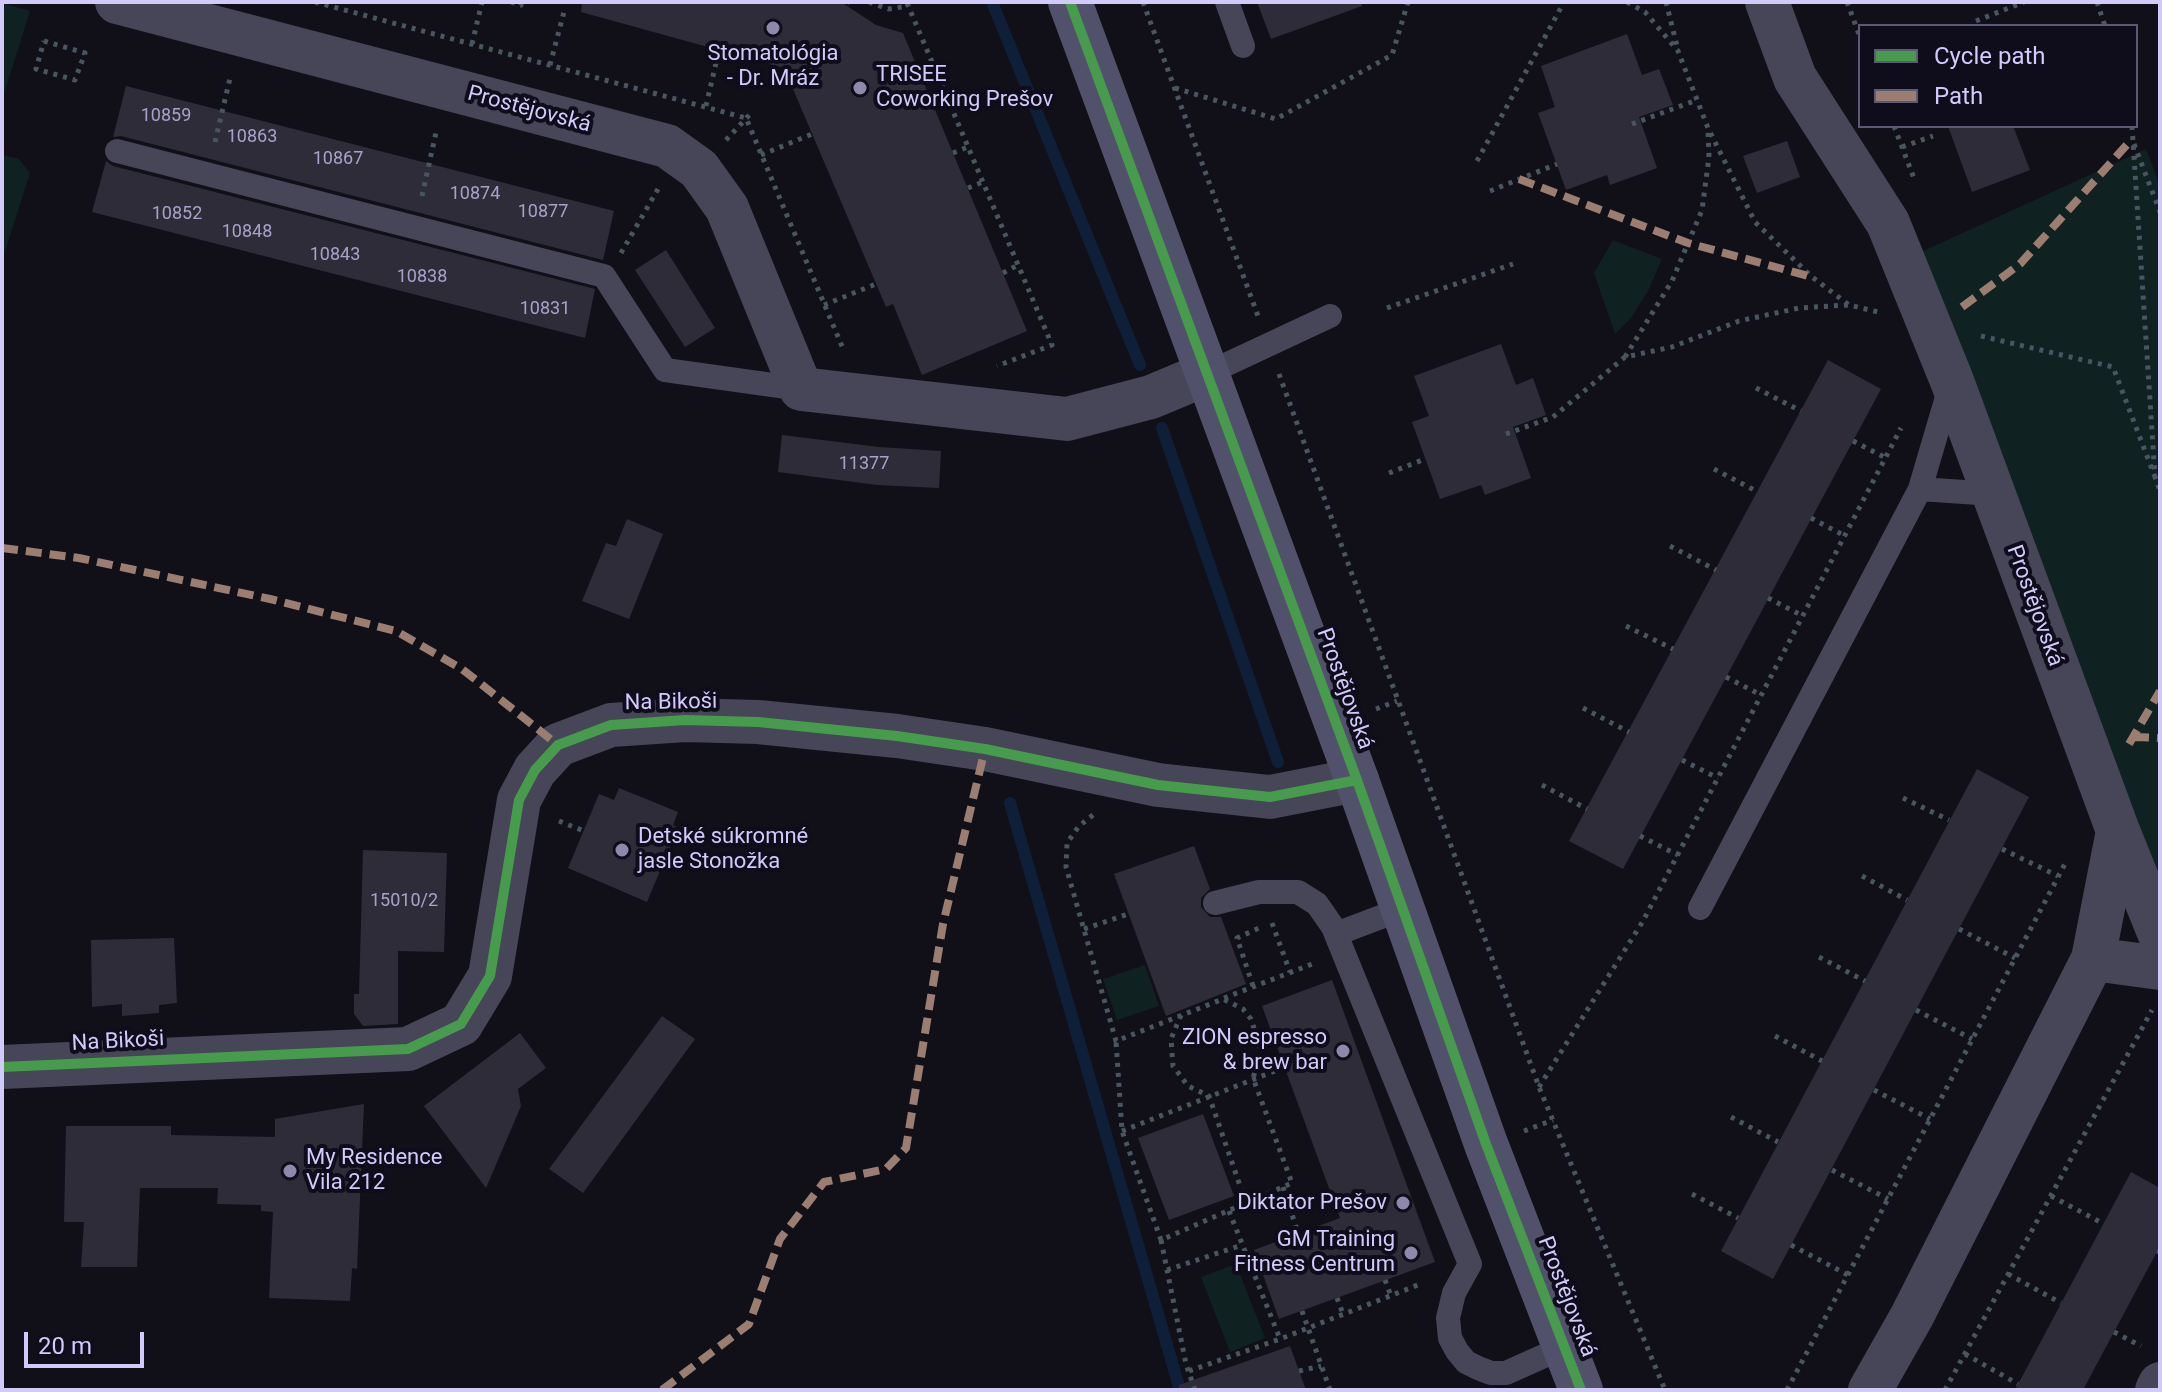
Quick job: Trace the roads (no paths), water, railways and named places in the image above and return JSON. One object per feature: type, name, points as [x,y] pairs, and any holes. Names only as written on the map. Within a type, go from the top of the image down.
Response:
[{"type":"street","name":"Prostějovská","points":[[117,2],[667,146],[699,169],[727,208],[801,389]]},
{"type":"street","name":"Prostějovská","points":[[1070,2],[1357,780],[1486,1144],[1581,1390]]},
{"type":"street","name":"Prostějovská","points":[[1767,2],[1795,78],[1888,223],[1952,381],[2118,831],[2160,935]]},
{"type":"street","points":[[801,389],[1067,419],[1151,397],[1206,374]]},
{"type":"street","name":"Na Bikoši","points":[[2,1067],[408,1049],[461,1024],[490,976],[519,800],[535,770],[558,745],[611,725],[685,720],[758,722],[897,736],[985,749],[1138,781],[1270,797],[1357,780]]},
{"type":"street","points":[[1870,1390],[1912,1316],[2093,959],[2118,831]]},
{"type":"street","points":[[2093,959],[2160,968]]},
{"type":"lane","points":[[1227,2],[1243,46]]},
{"type":"lane","points":[[117,151],[604,276],[665,370],[801,389]]},
{"type":"lane","points":[[1206,374],[1330,316]]},
{"type":"lane","points":[[1700,908],[1920,489],[1952,381]]},
{"type":"lane","points":[[1920,489],[1993,494]]},
{"type":"lane","points":[[1215,903],[1259,892],[1298,892],[1317,904],[1336,934],[1402,909]]},
{"type":"lane","name":"Prostějovská","points":[[1336,934],[1470,1264],[1454,1293],[1448,1318],[1450,1338],[1466,1362],[1491,1373],[1506,1373],[1564,1347]]},
{"type":"waterway","points":[[992,2],[1140,365]]},
{"type":"waterway","points":[[1162,428],[1278,762]]},
{"type":"waterway","points":[[1010,803],[1180,1390]]},
{"type":"place","name":"Stomatológia - Dr. Mráz","points":[[773,28]]},
{"type":"place","name":"TRISEE Coworking Prešov","points":[[860,88]]},
{"type":"place","name":"Detské súkromné jasle Stonožka","points":[[622,850]]},
{"type":"place","name":"ZION espresso & brew bar","points":[[1343,1051]]},
{"type":"place","name":"My Residence Vila 212","points":[[290,1171]]},
{"type":"place","name":"Diktator Prešov","points":[[1403,1203]]},
{"type":"place","name":"GM Training Fitness Centrum","points":[[1411,1253]]}]
